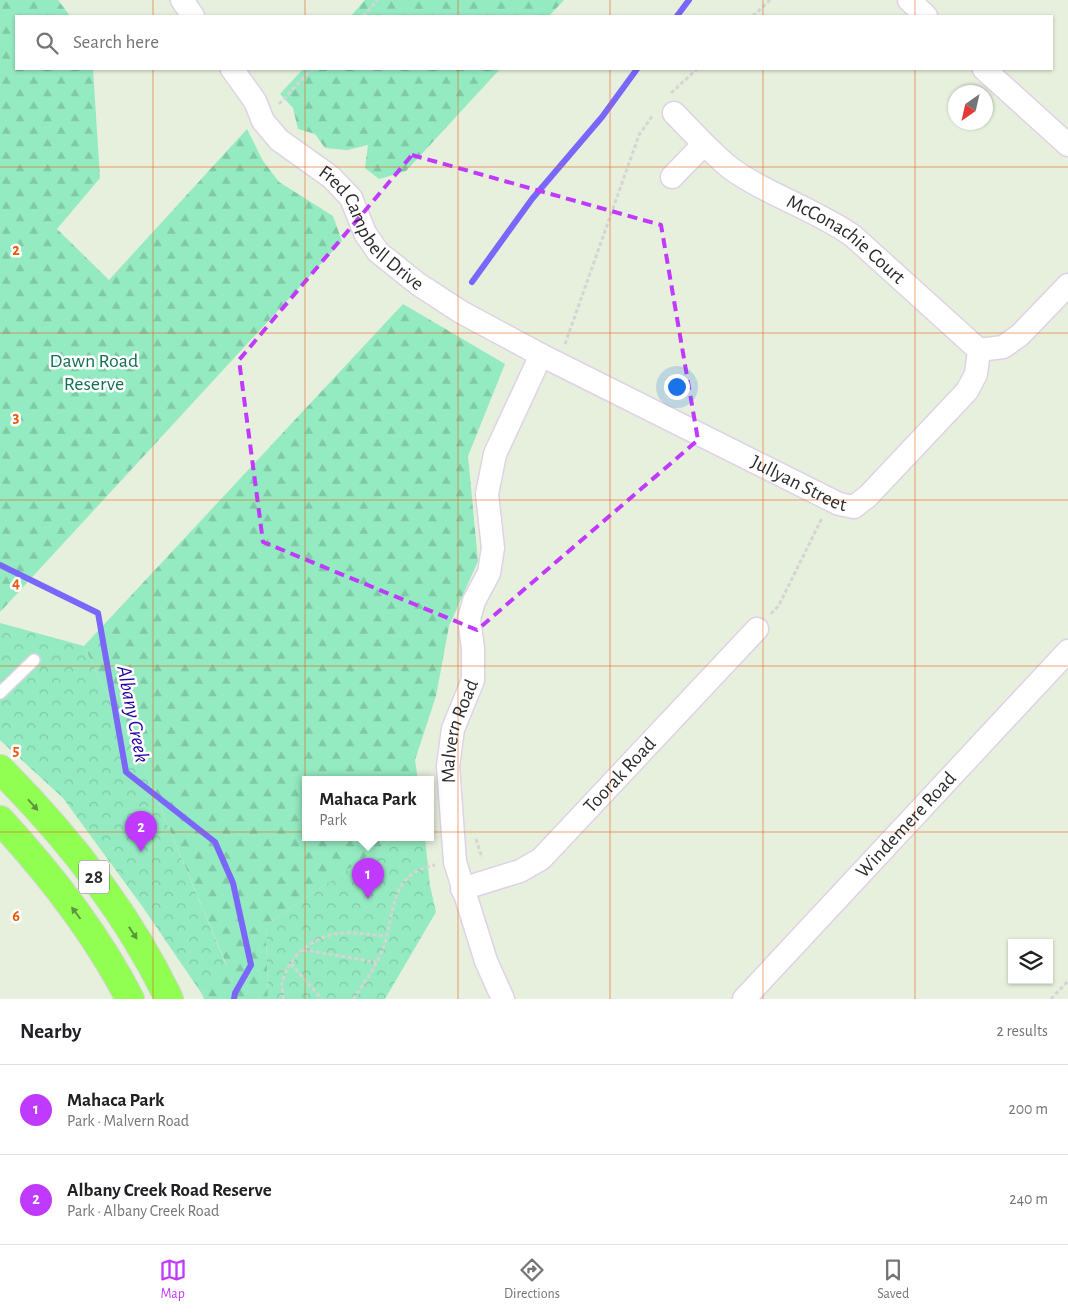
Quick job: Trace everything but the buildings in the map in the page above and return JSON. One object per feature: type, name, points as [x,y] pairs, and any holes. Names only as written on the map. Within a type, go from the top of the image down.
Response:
[{"type":"main road","name":"28","points":[[0,769],[34,805],[94,877],[138,940],[169,999]]},
{"type":"main road","name":"28","points":[[0,820],[38,864],[87,927],[130,999]]},
{"type":"street","points":[[182,0],[193,15]]},
{"type":"street","points":[[909,0],[925,15]]},
{"type":"street","name":"Fred Campbell Drive","points":[[233,70],[256,101],[263,120],[279,140],[331,177],[351,198],[365,233],[378,252],[418,284],[461,312],[549,359]]},
{"type":"street","points":[[985,70],[1068,145]]},
{"type":"street","name":"McConachie Court","points":[[665,112],[730,167],[748,179],[831,221],[853,236],[979,350]]},
{"type":"street","points":[[672,177],[704,144]]},
{"type":"street","points":[[979,350],[1003,347],[1020,335],[1068,284]]},
{"type":"street","name":"Jullyan Street","points":[[549,359],[839,504],[854,507],[868,496],[967,391],[976,374],[979,350]]},
{"type":"street","name":"Malvern Road","points":[[503,999],[486,961],[455,862],[448,766],[453,729],[472,680],[473,648],[469,619],[474,601],[490,573],[493,548],[487,494],[495,454],[549,359]]},
{"type":"street","name":"Toorak Road","points":[[462,889],[520,871],[541,859],[757,629]]},
{"type":"street","name":"Windemere Road","points":[[744,999],[1068,651]]},
{"type":"lane","points":[[0,693],[34,660]]},
{"type":"path","points":[[363,15],[378,0]]},
{"type":"path","points":[[754,15],[770,0]]},
{"type":"path","points":[[263,120],[311,70]]},
{"type":"path","points":[[549,359],[639,135],[665,112]]},
{"type":"path","points":[[757,629],[779,605],[831,500]]},
{"type":"path","points":[[475,836],[482,858]]},
{"type":"path","points":[[353,999],[376,962],[386,936],[395,897],[407,876],[420,868],[432,866]]},
{"type":"path","points":[[284,999],[282,984],[290,964],[302,950],[322,936],[343,933],[386,936]]},
{"type":"path","points":[[302,950],[376,962]]},
{"type":"path","points":[[290,964],[322,999]]},
{"type":"path","points":[[1051,999],[1068,981]]},
{"type":"highlighted area","points":[[412,155],[661,225],[698,440],[477,630],[263,542],[239,360]]},
{"type":"green space","name":"Dawn Road Reserve","points":[[0,0],[58,0],[69,15],[15,15],[15,70],[93,70],[100,178],[57,229],[109,280],[247,129],[263,161],[279,182],[333,216],[342,241],[0,612]]},
{"type":"green space","points":[[365,0],[564,0],[550,15],[352,15]]},
{"type":"green space","points":[[302,70],[499,70],[406,171],[379,179],[365,168],[368,145],[347,150],[325,148],[315,134],[298,129],[293,108],[280,94]]},
{"type":"green space","points":[[403,304],[505,364],[468,456],[478,561],[449,626],[436,696],[415,760],[417,776],[302,776],[302,841],[390,841],[266,925],[268,999],[204,999],[202,994],[227,966],[147,776],[84,646]]},
{"type":"green space","points":[[0,623],[84,646],[147,776],[227,967],[202,994],[142,906],[63,798],[0,740]]},
{"type":"green space","points":[[390,841],[425,841],[430,886],[436,912],[385,999],[268,999],[266,925]]},
{"type":"waterway","points":[[678,15],[689,0]]},
{"type":"waterway","points":[[472,282],[532,199],[602,117],[636,70]]},
{"type":"waterway","name":"Albany Creek","points":[[0,565],[98,613],[126,772],[215,842],[233,883],[251,965],[235,993],[234,999]]},
{"type":"place","name":"Albany Creek Road Reserve","points":[[141,852]]},
{"type":"place","name":"Mahaca Park","points":[[368,899]]}]
